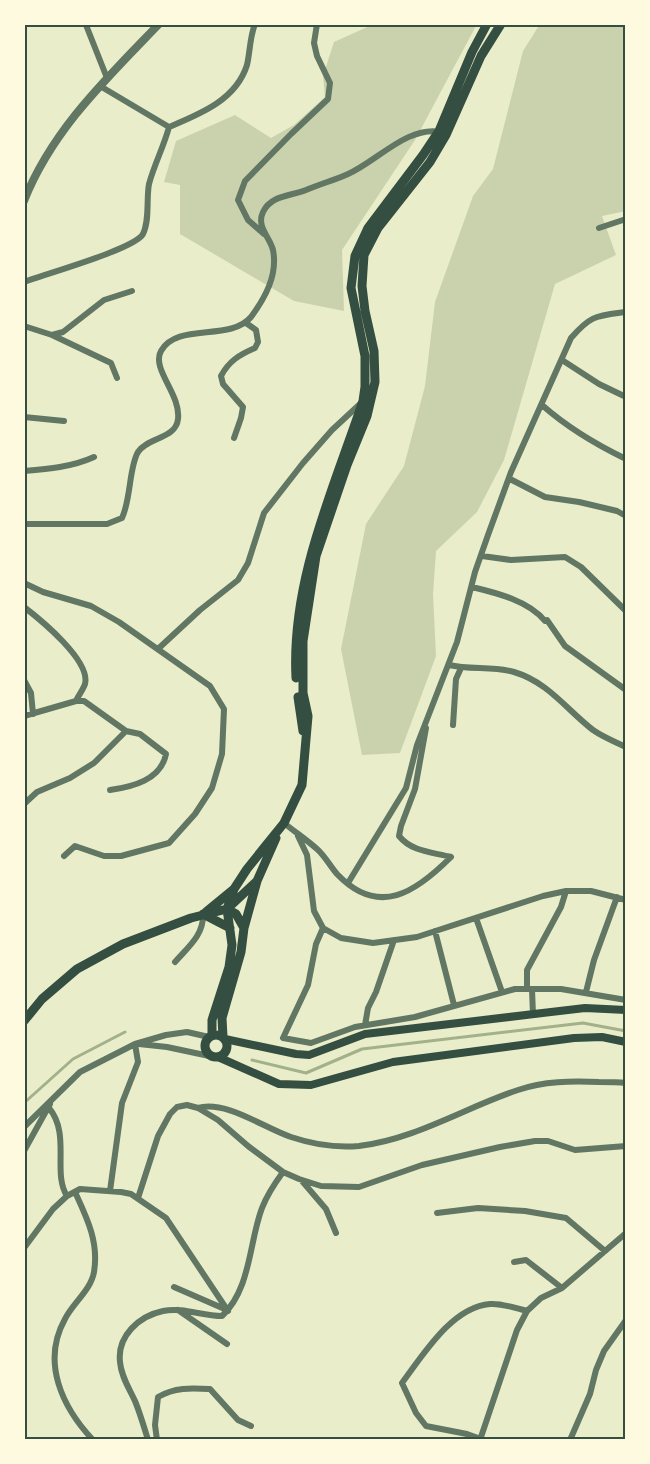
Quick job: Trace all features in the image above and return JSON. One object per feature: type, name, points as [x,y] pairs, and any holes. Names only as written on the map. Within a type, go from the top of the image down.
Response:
[{"type":"main road","points":[[305,746],[295,660],[310,551],[363,401],[365,387],[365,356],[351,288],[356,256],[368,228],[442,133],[472,52],[487,24]]},
{"type":"main road","points":[[216,1057],[226,1050],[222,1018],[241,952],[244,928],[257,881],[302,785],[308,716],[303,693],[303,641],[316,556],[367,416],[375,382],[374,351],[362,286],[364,255],[378,228],[429,162],[481,56],[501,24]]},
{"type":"main road","points":[[283,825],[247,869],[234,889],[227,909],[232,945],[229,967],[212,1020],[211,1036],[205,1043],[205,1050],[216,1057],[279,1084],[311,1085],[393,1062],[574,1038],[602,1037],[626,1041]]},
{"type":"main road","points":[[24,1021],[42,999],[77,969],[123,944],[203,914],[227,909],[257,881]]},
{"type":"main road","points":[[203,914],[234,889]]},
{"type":"main road","points":[[227,909],[236,914],[244,928]]},
{"type":"main road","points":[[203,914],[230,928]]},
{"type":"main road","points":[[211,1036],[309,1055],[365,1034],[585,1008],[626,1010]]},
{"type":"street","points":[[24,282],[108,254],[133,244],[142,236],[146,227],[149,184],[169,127],[202,113],[231,93],[243,75],[255,24]]},
{"type":"street","points":[[266,236],[248,220],[238,200],[245,182],[328,99],[330,83],[317,56],[314,43],[317,24]]},
{"type":"street","points":[[86,25],[107,78]]},
{"type":"street","points":[[24,201],[33,179],[57,136],[154,26]]},
{"type":"street","points":[[100,86],[169,127]]},
{"type":"street","points":[[24,524],[107,524],[122,518],[127,506],[138,453],[147,444],[170,433],[178,422],[179,410],[176,396],[159,365],[159,354],[166,343],[182,337],[227,330],[246,323],[259,307],[269,288],[274,266],[273,249],[260,223],[263,212],[270,203],[280,197],[349,174],[416,134],[442,133]]},
{"type":"street","points":[[599,228],[626,219]]},
{"type":"street","points":[[52,335],[63,332],[104,300],[132,291]]},
{"type":"street","points":[[348,883],[406,788],[417,745],[449,665],[475,572],[510,479],[571,338],[586,321],[598,315],[626,312]]},
{"type":"street","points":[[234,438],[243,407],[223,384],[221,376],[227,364],[239,355],[255,348],[258,342],[256,330],[246,323]]},
{"type":"street","points":[[24,326],[52,335],[111,363],[117,378]]},
{"type":"street","points":[[562,360],[599,384],[626,397]]},
{"type":"street","points":[[159,648],[200,610],[238,580],[248,563],[264,513],[332,430],[363,401]]},
{"type":"street","points":[[542,405],[559,421],[590,441],[626,459]]},
{"type":"street","points":[[24,417],[64,421]]},
{"type":"street","points":[[24,471],[56,468],[94,457]]},
{"type":"street","points":[[510,479],[545,497],[579,502],[617,511],[626,516]]},
{"type":"street","points":[[482,556],[511,560],[565,556],[581,567],[626,611]]},
{"type":"street","points":[[24,582],[43,592],[91,606],[119,621],[210,686],[224,709],[222,754],[212,788],[195,814],[169,843],[120,856],[104,856],[75,846],[64,856]]},
{"type":"street","points":[[472,587],[491,591],[536,610],[545,621],[547,620],[565,646],[626,690]]},
{"type":"street","points":[[24,607],[41,619],[67,645],[82,671],[85,683],[76,701]]},
{"type":"street","points":[[449,665],[514,672],[537,682],[567,705],[593,730],[626,747]]},
{"type":"street","points":[[453,725],[456,679],[461,668]]},
{"type":"street","points":[[24,680],[31,693],[33,714]]},
{"type":"street","points":[[24,716],[76,701],[84,702],[126,731],[140,734],[166,754],[164,761],[149,778],[135,786],[110,790]]},
{"type":"street","points":[[283,825],[317,849],[338,875],[371,897],[385,898],[401,895],[420,885],[451,857],[416,849],[406,844],[399,836],[415,789],[428,715]]},
{"type":"street","points":[[24,804],[38,792],[94,764],[126,731]]},
{"type":"street","points":[[298,836],[307,855],[314,911],[323,928],[341,938],[373,943],[417,937],[543,896],[566,891],[591,891],[626,900]]},
{"type":"street","points":[[533,1015],[527,970],[561,907],[566,891]]},
{"type":"street","points":[[586,992],[594,960],[616,897]]},
{"type":"street","points":[[175,962],[195,940],[204,925],[203,914]]},
{"type":"street","points":[[476,918],[502,992]]},
{"type":"street","points":[[323,928],[316,944],[308,985],[283,1038],[311,1043],[365,1025],[415,1017],[515,989],[561,989],[626,1000]]},
{"type":"street","points":[[435,931],[454,1005]]},
{"type":"street","points":[[365,1025],[368,1008],[394,940]]},
{"type":"street","points":[[24,1127],[80,1072],[135,1044],[187,1032],[211,1036]]},
{"type":"street","points":[[135,1044],[167,1047],[216,1057]]},
{"type":"street","points":[[110,1191],[122,1103],[138,1062],[135,1044]]},
{"type":"street","points":[[198,1108],[208,1105],[221,1107],[292,1138],[327,1145],[357,1146],[398,1137],[440,1123],[518,1090],[543,1083],[574,1081],[626,1083]]},
{"type":"street","points":[[24,1151],[54,1096]]},
{"type":"street","points":[[138,1198],[158,1136],[170,1114],[177,1107],[187,1105],[198,1108],[218,1120],[283,1172],[321,1186],[359,1187],[422,1165],[535,1141],[548,1141],[575,1150],[626,1146]]},
{"type":"street","points":[[49,1108],[58,1128],[62,1184],[67,1196]]},
{"type":"street","points":[[148,1440],[135,1401],[125,1381],[120,1363],[120,1348],[135,1323],[163,1311],[177,1310],[222,1316],[228,1311],[239,1292],[248,1268],[262,1208],[283,1172]]},
{"type":"street","points":[[302,1180],[326,1209],[336,1233]]},
{"type":"street","points":[[24,1248],[53,1209],[67,1196],[80,1189],[131,1194],[166,1218],[228,1311]]},
{"type":"street","points":[[75,1192],[91,1227],[95,1245],[94,1275],[80,1299],[65,1318],[55,1343],[53,1359],[57,1383],[72,1413],[93,1440]]},
{"type":"street","points":[[437,1213],[478,1208],[525,1210],[566,1218],[605,1251]]},
{"type":"street","points":[[526,1311],[502,1304],[491,1304],[468,1310],[449,1325],[402,1383],[416,1413],[426,1426],[467,1434],[480,1440],[517,1330],[526,1311],[541,1298],[562,1288],[626,1233]]},
{"type":"street","points":[[514,1262],[526,1260],[562,1288]]},
{"type":"street","points":[[174,1287],[228,1311]]},
{"type":"street","points":[[177,1310],[227,1344]]},
{"type":"street","points":[[570,1440],[590,1394],[604,1351],[626,1320]]},
{"type":"street","points":[[157,1440],[155,1418],[158,1397],[169,1390],[186,1387],[210,1389],[238,1420],[251,1426]]},
{"type":"green space","points":[[374,24],[477,24],[415,140],[342,250],[344,311],[294,301],[180,234],[180,185],[164,182],[176,141],[235,115],[271,138],[294,125],[325,97],[323,76],[334,42]]},
{"type":"green space","points":[[540,24],[626,24],[626,211],[602,216],[616,255],[555,284],[504,460],[477,512],[436,551],[433,594],[436,656],[400,753],[362,755],[341,649],[366,524],[404,466],[425,386],[435,302],[473,196],[493,169],[523,51]]},
{"type":"waterway","points":[[252,1060],[306,1073],[362,1049],[583,1023],[626,1031]]},
{"type":"waterway","points":[[24,1103],[73,1059],[125,1032]]}]
